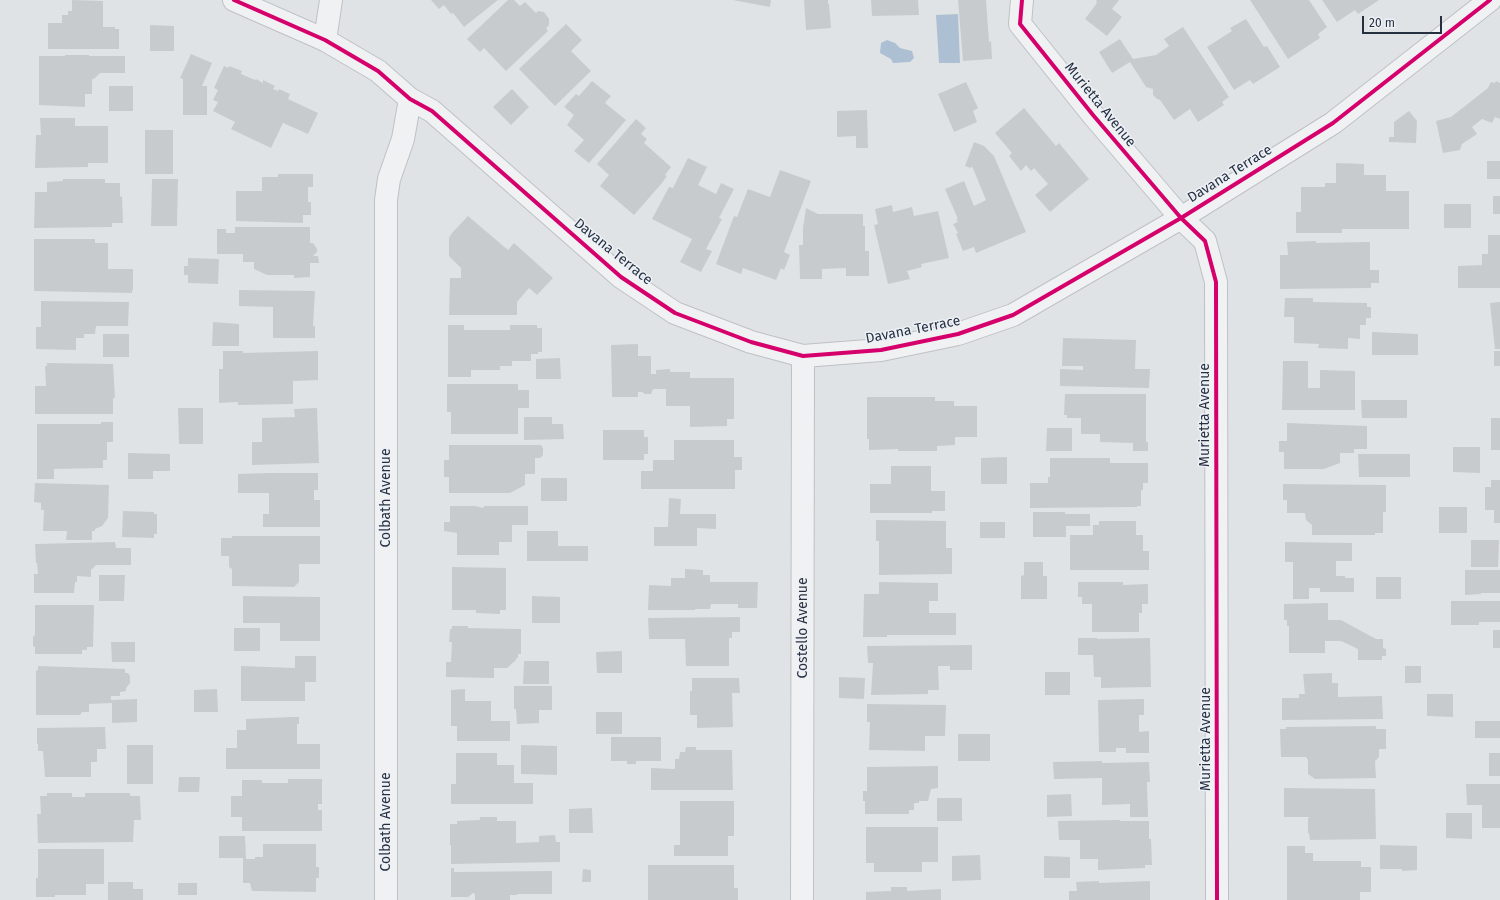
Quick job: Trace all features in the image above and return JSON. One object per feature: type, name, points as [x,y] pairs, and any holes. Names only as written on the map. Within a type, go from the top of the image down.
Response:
[{"type":"street","name":"Davana Terrace","points":[[234,0],[325,40],[378,71],[410,99],[432,112],[621,277],[675,313],[751,342],[804,356],[881,350],[958,334],[1013,315],[1181,218],[1333,123],[1490,0]]},
{"type":"street","points":[[325,40],[331,0]]},
{"type":"street","name":"Murietta Avenue","points":[[1022,0],[1020,24],[1181,218],[1205,241],[1216,282],[1217,900]]},
{"type":"street","name":"Colbath Avenue","points":[[386,900],[386,200],[389,179],[403,139],[410,99]]},
{"type":"street","name":"Costello Avenue","points":[[802,900],[804,356]]},
{"type":"water","points":[[958,14],[960,63],[939,63],[936,15]]},
{"type":"water","points":[[887,40],[895,43],[900,48],[912,51],[914,58],[910,62],[893,63],[891,59],[880,53],[881,43]]},
{"type":"building","points":[[72,0],[103,1],[103,27],[115,27],[115,29],[119,29],[119,49],[48,49],[48,23],[62,23],[62,15],[68,15],[68,11],[72,11]]},
{"type":"building","points":[[431,0],[498,0],[464,27],[453,13],[451,14],[444,5],[439,9]]},
{"type":"building","points":[[508,0],[514,0],[520,6],[525,2],[536,13],[538,11],[544,12],[549,19],[549,25],[546,28],[548,31],[506,71],[484,48],[480,52],[467,39]]},
{"type":"building","points":[[733,0],[771,0],[770,7]]},
{"type":"building","points":[[804,0],[828,0],[831,28],[806,30]]},
{"type":"building","points":[[871,0],[918,0],[919,15],[872,16]]},
{"type":"building","points":[[958,0],[986,0],[989,42],[991,41],[992,59],[963,61]]},
{"type":"building","points":[[1097,0],[1119,0],[1112,9],[1122,17],[1107,36],[1085,19],[1097,3]]},
{"type":"building","points":[[1250,0],[1309,0],[1327,27],[1318,34],[1320,38],[1288,59]]},
{"type":"building","points":[[1322,0],[1379,0],[1358,14],[1355,10],[1337,22]]},
{"type":"building","points":[[1246,19],[1264,47],[1267,46],[1280,67],[1253,84],[1250,80],[1234,90],[1207,47],[1232,31],[1230,28]]},
{"type":"building","points":[[566,24],[582,40],[571,51],[591,71],[555,106],[519,69]]},
{"type":"building","points":[[150,25],[174,26],[174,51],[150,51]]},
{"type":"building","points":[[1183,27],[1229,97],[1222,102],[1224,105],[1198,122],[1190,109],[1174,120],[1160,100],[1153,95],[1153,89],[1146,87],[1130,62],[1112,73],[1099,52],[1120,39],[1133,59],[1156,55],[1169,46],[1164,39]]},
{"type":"building","points":[[191,54],[212,63],[202,86],[207,86],[207,115],[183,115],[183,79],[180,78]]},
{"type":"building","points":[[39,56],[125,56],[125,73],[100,73],[92,79],[92,94],[85,94],[85,107],[39,105]]},
{"type":"building","points":[[224,66],[228,68],[229,66],[242,71],[241,74],[263,83],[263,80],[275,86],[273,89],[278,91],[279,89],[290,94],[288,99],[318,113],[308,134],[283,123],[271,148],[231,129],[235,122],[213,111],[218,102],[213,100],[218,90],[214,88]]},
{"type":"building","points":[[592,81],[611,96],[605,103],[626,120],[589,163],[574,151],[584,140],[567,125],[574,115],[564,107],[576,94],[579,96]]},
{"type":"building","points":[[1496,81],[1500,83],[1500,119],[1495,117],[1492,123],[1482,119],[1472,127],[1477,134],[1462,144],[1460,150],[1443,153],[1436,121],[1451,117],[1488,88],[1491,82],[1495,83]]},
{"type":"building","points":[[966,82],[978,108],[973,111],[977,122],[954,132],[938,94]]},
{"type":"building","points":[[109,86],[133,86],[133,111],[109,111]]},
{"type":"building","points":[[512,89],[529,107],[511,125],[493,107]]},
{"type":"building","points":[[1024,108],[1056,146],[1059,143],[1089,179],[1050,212],[1035,195],[1048,184],[1034,168],[1031,171],[1026,165],[1021,171],[1009,156],[1012,153],[995,133]]},
{"type":"building","points":[[867,110],[868,148],[856,148],[856,136],[837,137],[837,111]]},
{"type":"building","points":[[1409,111],[1417,121],[1416,143],[1389,142],[1389,137],[1394,137],[1394,122]]},
{"type":"building","points":[[40,118],[75,118],[75,126],[108,126],[108,163],[88,163],[88,167],[35,168],[36,135],[41,135]]},
{"type":"building","points":[[636,119],[646,128],[641,134],[647,139],[644,143],[671,167],[665,175],[667,176],[662,183],[634,215],[600,186],[609,175],[597,164]]},
{"type":"building","points":[[145,130],[173,130],[173,174],[145,174]]},
{"type":"building","points":[[974,142],[984,146],[994,156],[1026,232],[976,253],[974,247],[963,251],[956,234],[958,233],[953,224],[958,222],[956,219],[958,219],[945,189],[964,181],[974,206],[986,200],[972,166],[971,168],[965,166]]},
{"type":"building","points":[[688,158],[707,167],[698,185],[716,194],[721,183],[734,189],[719,218],[722,219],[706,249],[712,251],[701,272],[680,262],[692,239],[652,219],[669,187],[673,188]]},
{"type":"building","points":[[1487,161],[1500,161],[1500,179],[1487,179]]},
{"type":"building","points":[[1336,163],[1364,164],[1364,175],[1386,175],[1386,191],[1409,191],[1409,229],[1342,229],[1342,233],[1296,233],[1296,212],[1301,212],[1301,187],[1325,187],[1325,183],[1336,183]]},
{"type":"building","points":[[780,170],[811,181],[784,252],[790,255],[784,270],[781,268],[776,280],[743,268],[741,274],[716,264],[734,216],[737,217],[748,189],[770,197]]},
{"type":"building","points":[[278,174],[313,174],[313,187],[308,187],[308,202],[311,202],[311,215],[303,215],[303,223],[236,221],[236,191],[262,191],[262,177],[278,177]]},
{"type":"building","points":[[63,179],[105,179],[105,183],[120,183],[123,223],[112,223],[112,227],[34,228],[35,192],[47,192],[47,182],[63,181]]},
{"type":"building","points":[[152,179],[178,179],[177,226],[151,226]]},
{"type":"building","points":[[1493,196],[1500,196],[1500,214],[1493,214]]},
{"type":"building","points":[[1444,204],[1471,204],[1471,228],[1444,228]]},
{"type":"building","points":[[892,205],[893,212],[912,207],[914,216],[938,211],[949,258],[921,264],[922,267],[907,271],[910,279],[888,284],[874,225],[878,224],[875,209]]},
{"type":"building","points":[[806,208],[818,214],[863,214],[863,226],[865,226],[865,251],[869,251],[869,276],[846,276],[846,268],[822,269],[822,279],[800,279],[799,245],[803,245],[803,228]]},
{"type":"building","points":[[468,216],[508,250],[514,243],[553,278],[537,295],[529,288],[517,302],[517,315],[449,315],[450,278],[461,278],[461,268],[449,256],[449,238]]},
{"type":"building","points":[[235,227],[310,227],[310,243],[313,243],[317,249],[317,252],[313,256],[318,256],[319,263],[310,263],[310,277],[294,278],[294,275],[267,275],[254,269],[254,262],[243,262],[243,254],[217,254],[217,229],[226,229],[226,233],[235,233]]},
{"type":"building","points":[[1488,235],[1500,235],[1500,288],[1458,288],[1458,266],[1482,265],[1482,254],[1488,254]]},
{"type":"building","points":[[34,239],[95,239],[95,243],[108,243],[108,269],[133,269],[132,293],[34,291]]},
{"type":"building","points":[[1316,241],[1316,243],[1370,242],[1370,270],[1379,270],[1379,283],[1371,283],[1371,288],[1280,289],[1280,255],[1288,255],[1287,242]]},
{"type":"building","points":[[188,258],[219,259],[218,284],[188,283],[188,275],[184,275],[184,266],[188,266]]},
{"type":"building","points":[[239,290],[315,291],[313,326],[315,326],[315,338],[273,338],[273,307],[239,306]]},
{"type":"building","points":[[1285,298],[1313,298],[1313,302],[1367,303],[1367,307],[1371,307],[1371,318],[1366,318],[1366,325],[1360,325],[1360,339],[1348,338],[1348,349],[1318,348],[1319,344],[1294,343],[1294,317],[1284,317]]},
{"type":"building","points":[[41,301],[129,302],[128,326],[96,326],[95,334],[84,334],[84,338],[76,338],[76,350],[36,349],[36,327],[41,327]]},
{"type":"building","points":[[1500,302],[1500,349],[1495,349],[1490,303]]},
{"type":"building","points":[[213,322],[239,324],[239,346],[212,346]]},
{"type":"building","points":[[448,325],[464,325],[464,330],[510,330],[510,325],[537,325],[537,328],[542,328],[542,352],[538,352],[538,354],[531,354],[531,361],[512,361],[512,366],[500,366],[500,370],[471,370],[471,377],[448,377]]},
{"type":"building","points":[[1372,332],[1418,334],[1418,355],[1372,355]]},
{"type":"building","points":[[103,334],[129,334],[129,357],[103,357]]},
{"type":"building","points":[[1063,338],[1136,340],[1135,369],[1150,369],[1149,388],[1060,386],[1060,369],[1083,370],[1083,366],[1062,366]]},
{"type":"building","points":[[638,344],[638,356],[651,356],[651,374],[656,374],[656,370],[670,369],[670,372],[690,372],[690,378],[734,378],[734,419],[727,419],[727,426],[690,427],[690,406],[666,406],[666,389],[653,389],[651,394],[638,392],[638,397],[612,397],[611,345]]},
{"type":"building","points":[[223,351],[243,351],[243,353],[318,351],[318,380],[293,381],[293,404],[238,405],[238,402],[219,403],[219,369],[223,369]]},
{"type":"building","points":[[1494,351],[1500,351],[1500,366],[1494,366]]},
{"type":"building","points":[[560,358],[561,379],[536,379],[536,359]]},
{"type":"building","points":[[1283,361],[1308,361],[1308,388],[1320,388],[1320,370],[1355,371],[1355,410],[1282,410]]},
{"type":"building","points":[[47,363],[113,364],[115,398],[113,398],[113,414],[35,414],[35,386],[46,386],[45,366],[47,366]]},
{"type":"building","points":[[447,384],[518,384],[518,390],[529,390],[529,408],[518,408],[518,434],[451,434],[451,412],[447,412]]},
{"type":"building","points":[[1065,394],[1146,394],[1146,442],[1148,442],[1148,451],[1133,451],[1133,443],[1100,442],[1100,434],[1081,434],[1081,418],[1067,418],[1067,415],[1064,415]]},
{"type":"building","points":[[867,397],[935,397],[935,401],[954,401],[954,406],[977,406],[977,437],[955,437],[955,445],[937,446],[937,451],[898,451],[898,449],[869,450],[869,439],[867,439]]},
{"type":"building","points":[[1361,400],[1407,400],[1407,418],[1362,418]]},
{"type":"building","points":[[178,408],[203,408],[203,444],[179,444]]},
{"type":"building","points":[[317,408],[319,463],[252,465],[252,442],[262,442],[262,418],[295,417],[294,409]]},
{"type":"building","points":[[524,417],[552,417],[552,424],[563,424],[564,439],[524,440]]},
{"type":"building","points":[[1491,418],[1500,418],[1500,450],[1491,450]]},
{"type":"building","points":[[101,422],[113,422],[113,442],[107,442],[107,460],[103,460],[103,468],[54,469],[54,479],[37,479],[37,424],[101,424]]},
{"type":"building","points":[[1287,423],[1367,426],[1367,449],[1354,449],[1354,453],[1340,453],[1340,463],[1324,469],[1284,469],[1284,452],[1279,452],[1279,441],[1287,441]]},
{"type":"building","points":[[1047,428],[1072,428],[1072,451],[1046,451]]},
{"type":"building","points":[[603,430],[644,430],[644,437],[648,437],[648,454],[644,454],[644,460],[603,460]]},
{"type":"building","points":[[674,440],[734,440],[734,457],[742,457],[742,470],[735,470],[735,489],[641,489],[641,471],[653,471],[653,460],[674,460]]},
{"type":"building","points":[[449,445],[541,445],[543,448],[543,455],[540,458],[535,458],[535,474],[525,474],[525,485],[510,493],[449,493],[449,477],[444,477],[444,460],[449,460]]},
{"type":"building","points":[[1453,447],[1480,447],[1480,473],[1453,472]]},
{"type":"building","points":[[128,453],[170,454],[170,471],[153,471],[153,479],[128,479]]},
{"type":"building","points":[[1358,454],[1410,454],[1410,477],[1359,477]]},
{"type":"building","points":[[1007,457],[1007,484],[981,484],[981,458]]},
{"type":"building","points":[[1050,458],[1110,458],[1110,463],[1148,463],[1148,483],[1143,483],[1143,490],[1141,490],[1141,506],[1030,508],[1030,483],[1048,483],[1048,477],[1050,477]]},
{"type":"building","points":[[891,466],[931,466],[931,491],[945,491],[945,511],[932,511],[932,513],[870,513],[870,484],[891,484]]},
{"type":"building","points":[[318,473],[318,490],[314,490],[314,500],[320,500],[320,527],[263,527],[263,514],[269,514],[269,493],[238,493],[238,474]]},
{"type":"building","points":[[541,478],[567,478],[567,501],[541,501]]},
{"type":"building","points":[[1491,480],[1500,480],[1500,523],[1494,523],[1494,510],[1485,510],[1485,487],[1491,487]]},
{"type":"building","points":[[35,483],[109,485],[108,518],[102,526],[95,529],[95,531],[92,531],[92,540],[66,540],[67,531],[43,531],[44,510],[41,510],[41,503],[34,502]]},
{"type":"building","points":[[1283,484],[1386,485],[1386,512],[1383,512],[1383,533],[1375,533],[1375,535],[1312,535],[1312,525],[1306,520],[1305,513],[1287,513],[1287,500],[1283,500]]},
{"type":"building","points":[[669,498],[681,499],[680,514],[716,514],[716,529],[697,528],[697,546],[654,546],[654,527],[668,527]]},
{"type":"building","points":[[450,506],[475,506],[483,508],[484,506],[528,506],[528,525],[512,525],[512,542],[499,542],[499,555],[457,555],[457,533],[444,531],[444,522],[450,522]]},
{"type":"building","points":[[1439,507],[1467,507],[1467,533],[1439,533]]},
{"type":"building","points":[[123,511],[154,512],[154,514],[157,514],[157,534],[154,534],[154,538],[122,537]]},
{"type":"building","points":[[1033,512],[1090,514],[1090,526],[1066,526],[1066,537],[1033,537]]},
{"type":"building","points":[[876,520],[946,521],[946,548],[952,548],[952,574],[879,575],[879,541],[876,541]]},
{"type":"building","points":[[1099,521],[1136,521],[1136,535],[1143,535],[1143,551],[1149,551],[1149,570],[1070,570],[1070,535],[1093,535],[1093,525],[1099,525]]},
{"type":"building","points":[[980,522],[1005,522],[1005,538],[980,538]]},
{"type":"building","points":[[527,531],[558,531],[558,546],[588,546],[588,561],[527,561]]},
{"type":"building","points":[[232,536],[320,536],[320,564],[299,564],[299,582],[294,587],[232,586],[232,569],[229,567],[229,556],[221,556],[221,538],[232,538]]},
{"type":"building","points":[[1471,540],[1499,540],[1498,567],[1471,567]]},
{"type":"building","points":[[115,542],[116,548],[131,548],[131,565],[96,565],[91,570],[91,577],[77,576],[74,593],[34,593],[34,574],[38,574],[35,544]]},
{"type":"building","points":[[1285,542],[1352,543],[1352,561],[1336,561],[1336,576],[1354,578],[1354,592],[1320,592],[1320,588],[1309,588],[1309,599],[1293,599],[1293,562],[1285,562]]},
{"type":"building","points":[[1024,562],[1043,562],[1043,576],[1047,576],[1047,599],[1021,599],[1021,576],[1024,575]]},
{"type":"building","points":[[452,567],[506,568],[506,610],[500,610],[500,614],[476,613],[476,610],[452,610]]},
{"type":"building","points":[[685,569],[703,570],[703,575],[710,575],[710,582],[758,582],[757,608],[738,608],[738,604],[711,604],[710,609],[648,610],[649,585],[671,586],[671,578],[685,578]]},
{"type":"building","points":[[1465,570],[1500,570],[1500,593],[1465,595]]},
{"type":"building","points":[[99,575],[125,575],[124,601],[99,601]]},
{"type":"building","points":[[1376,577],[1401,577],[1401,599],[1376,599]]},
{"type":"building","points":[[879,582],[938,583],[938,601],[929,601],[929,613],[956,613],[956,635],[887,635],[887,637],[863,637],[864,594],[879,594]]},
{"type":"building","points":[[1078,582],[1123,582],[1123,585],[1148,584],[1148,604],[1142,604],[1142,613],[1139,613],[1139,632],[1092,632],[1092,604],[1082,604],[1082,597],[1078,597]]},
{"type":"building","points":[[243,596],[320,597],[320,641],[280,641],[280,623],[243,623]]},
{"type":"building","points":[[532,596],[560,597],[560,623],[532,623]]},
{"type":"building","points":[[1451,601],[1500,601],[1500,622],[1479,622],[1479,625],[1451,625]]},
{"type":"building","points":[[1328,603],[1328,620],[1341,620],[1376,639],[1383,639],[1383,648],[1386,649],[1386,656],[1382,656],[1382,660],[1358,660],[1358,649],[1341,641],[1325,641],[1325,653],[1289,653],[1289,626],[1287,626],[1287,620],[1284,620],[1284,604]]},
{"type":"building","points":[[35,605],[94,605],[93,647],[87,647],[87,650],[82,650],[82,654],[35,654],[33,637],[35,635]]},
{"type":"building","points":[[740,617],[740,632],[732,632],[732,638],[729,638],[729,666],[686,666],[685,639],[649,639],[648,618]]},
{"type":"building","points":[[452,626],[468,626],[468,628],[521,629],[521,654],[518,654],[518,658],[516,658],[516,660],[507,668],[494,668],[494,678],[446,677],[446,662],[451,662],[452,642],[449,642],[450,629],[452,629]]},
{"type":"building","points":[[234,628],[260,628],[260,651],[234,651]]},
{"type":"building","points":[[1493,630],[1500,630],[1500,648],[1493,648]]},
{"type":"building","points":[[1078,638],[1150,638],[1151,687],[1101,688],[1101,677],[1094,677],[1093,655],[1078,655]]},
{"type":"building","points":[[111,642],[135,642],[135,662],[112,662]]},
{"type":"building","points":[[972,645],[972,670],[950,670],[950,666],[938,666],[939,690],[928,690],[928,694],[871,695],[873,663],[868,663],[867,646]]},
{"type":"building","points":[[622,651],[622,673],[597,673],[596,652]]},
{"type":"building","points":[[295,656],[316,656],[316,682],[305,682],[305,701],[241,701],[241,666],[295,668]]},
{"type":"building","points":[[524,661],[549,661],[549,684],[523,684]]},
{"type":"building","points":[[38,666],[125,669],[125,673],[128,673],[130,676],[130,683],[126,688],[126,691],[120,692],[120,696],[111,696],[111,700],[137,699],[137,722],[112,723],[112,703],[89,704],[89,712],[82,712],[80,715],[36,715],[36,671],[38,670]]},
{"type":"building","points":[[1405,666],[1421,666],[1421,683],[1405,683]]},
{"type":"building","points":[[1045,672],[1070,672],[1070,695],[1045,695]]},
{"type":"building","points":[[1332,673],[1332,683],[1338,683],[1338,697],[1382,696],[1383,719],[1282,720],[1282,698],[1299,698],[1299,694],[1305,694],[1303,674]]},
{"type":"building","points":[[839,677],[865,678],[864,699],[839,698]]},
{"type":"building","points":[[692,678],[739,678],[740,693],[732,693],[733,727],[697,728],[697,715],[690,715],[690,691],[692,691]]},
{"type":"building","points":[[514,686],[552,686],[552,710],[539,710],[539,723],[517,724],[516,709],[514,709]]},
{"type":"building","points":[[217,689],[218,712],[194,712],[194,690]]},
{"type":"building","points":[[465,689],[465,701],[491,701],[491,721],[510,721],[510,741],[457,741],[457,726],[451,726],[451,690]]},
{"type":"building","points":[[1427,694],[1453,694],[1453,717],[1427,716]]},
{"type":"building","points":[[1144,699],[1144,715],[1139,715],[1139,732],[1149,731],[1149,753],[1126,753],[1126,748],[1116,748],[1116,752],[1099,752],[1098,700]]},
{"type":"building","points":[[867,704],[946,705],[945,736],[925,736],[925,751],[869,750],[870,722],[867,722]]},
{"type":"building","points":[[596,712],[622,712],[622,734],[596,734]]},
{"type":"building","points":[[299,717],[299,724],[297,724],[297,744],[320,744],[320,769],[226,769],[226,748],[237,748],[237,730],[246,730],[246,719]]},
{"type":"building","points":[[1475,721],[1500,721],[1500,738],[1475,738]]},
{"type":"building","points":[[1376,726],[1376,729],[1386,729],[1386,749],[1379,749],[1379,757],[1375,761],[1376,778],[1315,779],[1308,774],[1308,760],[1306,757],[1281,757],[1280,729],[1286,729],[1286,727]]},
{"type":"building","points":[[105,727],[106,749],[97,749],[97,762],[91,762],[91,777],[45,777],[43,751],[38,751],[37,728]]},
{"type":"building","points":[[958,734],[990,734],[990,761],[958,761]]},
{"type":"building","points":[[611,737],[661,737],[661,761],[636,761],[636,764],[627,764],[627,761],[611,761]]},
{"type":"building","points":[[127,745],[153,745],[153,784],[127,784]]},
{"type":"building","points":[[521,745],[557,746],[557,775],[521,774]]},
{"type":"building","points":[[686,747],[696,747],[696,750],[732,750],[733,790],[651,790],[651,768],[675,769],[675,759],[679,759],[680,752],[685,752]]},
{"type":"building","points":[[456,753],[497,753],[497,765],[514,765],[514,783],[533,783],[533,804],[451,804],[451,784],[456,784]]},
{"type":"building","points":[[1489,753],[1500,753],[1500,776],[1489,776]]},
{"type":"building","points":[[1102,761],[1102,763],[1149,762],[1150,782],[1147,782],[1148,817],[1130,817],[1130,804],[1102,805],[1102,778],[1054,779],[1053,762]]},
{"type":"building","points":[[938,766],[938,788],[931,789],[928,801],[919,801],[919,803],[914,803],[914,810],[909,810],[909,814],[865,814],[863,791],[867,791],[867,767]]},
{"type":"building","points":[[179,777],[200,777],[199,792],[178,792]]},
{"type":"building","points":[[288,779],[322,779],[322,804],[318,804],[318,810],[322,810],[322,831],[242,831],[242,817],[231,817],[231,796],[242,796],[242,780],[262,780],[262,783],[288,783]]},
{"type":"building","points":[[1466,784],[1500,784],[1500,828],[1482,828],[1482,805],[1467,805]]},
{"type":"building","points":[[1284,788],[1375,789],[1376,839],[1310,840],[1308,833],[1309,817],[1284,817]]},
{"type":"building","points":[[47,793],[72,793],[72,797],[85,797],[85,793],[130,793],[130,796],[140,796],[141,820],[134,820],[133,842],[38,843],[37,814],[41,814],[40,796],[47,796]]},
{"type":"building","points":[[1071,794],[1072,816],[1047,817],[1047,795]]},
{"type":"building","points":[[937,798],[962,798],[962,821],[937,821]]},
{"type":"building","points":[[680,801],[734,801],[734,836],[728,836],[728,856],[674,856],[674,845],[680,845]]},
{"type":"building","points":[[592,808],[593,833],[569,833],[569,809]]},
{"type":"building","points":[[1446,813],[1472,813],[1472,839],[1446,838]]},
{"type":"building","points":[[480,817],[497,817],[497,821],[516,821],[516,843],[539,842],[539,836],[555,835],[556,842],[560,842],[560,862],[451,864],[450,824],[457,824],[457,821],[480,820]]},
{"type":"building","points":[[1058,821],[1149,821],[1149,839],[1151,839],[1152,865],[1145,865],[1145,868],[1098,870],[1098,859],[1080,859],[1080,840],[1059,840]]},
{"type":"building","points":[[866,827],[938,827],[938,862],[922,862],[922,872],[874,872],[874,863],[866,863]]},
{"type":"building","points":[[219,836],[245,836],[246,859],[263,857],[263,844],[316,844],[316,867],[319,867],[319,878],[316,878],[316,892],[252,891],[250,883],[243,883],[243,858],[219,858]]},
{"type":"building","points":[[1380,845],[1417,846],[1417,870],[1402,871],[1402,869],[1380,869]]},
{"type":"building","points":[[1287,846],[1305,846],[1305,853],[1313,853],[1313,861],[1361,861],[1361,867],[1371,867],[1371,892],[1360,892],[1360,900],[1287,900]]},
{"type":"building","points":[[38,849],[104,849],[104,884],[86,884],[86,895],[55,895],[55,897],[36,897],[36,878],[38,878]]},
{"type":"building","points":[[980,855],[981,880],[952,881],[952,856]]},
{"type":"building","points":[[1044,856],[1070,857],[1070,878],[1044,878]]},
{"type":"building","points":[[648,865],[734,865],[734,888],[738,888],[738,900],[648,900]]},
{"type":"building","points":[[451,868],[454,868],[454,872],[552,871],[552,894],[510,895],[510,900],[475,900],[475,894],[473,893],[468,897],[451,897]]},
{"type":"building","points":[[583,869],[591,870],[591,882],[582,882]]},
{"type":"building","points":[[1099,881],[1099,883],[1150,881],[1150,900],[1069,900],[1069,891],[1077,891],[1076,882]]},
{"type":"building","points":[[108,882],[133,882],[133,889],[143,889],[143,900],[108,900]]},
{"type":"building","points":[[178,883],[197,883],[197,895],[178,895]]},
{"type":"building","points":[[891,887],[907,887],[907,891],[941,889],[941,900],[866,900],[866,892],[891,891]]},
{"type":"cycle path","points":[[234,0],[325,40],[378,71],[410,99],[432,111],[621,277],[675,313],[751,342],[803,356],[881,350],[958,334],[1013,315],[1181,218],[1333,123],[1490,0]]},
{"type":"cycle path","points":[[1022,0],[1020,24],[1093,115],[1181,218],[1205,241],[1216,282],[1217,900]]}]
